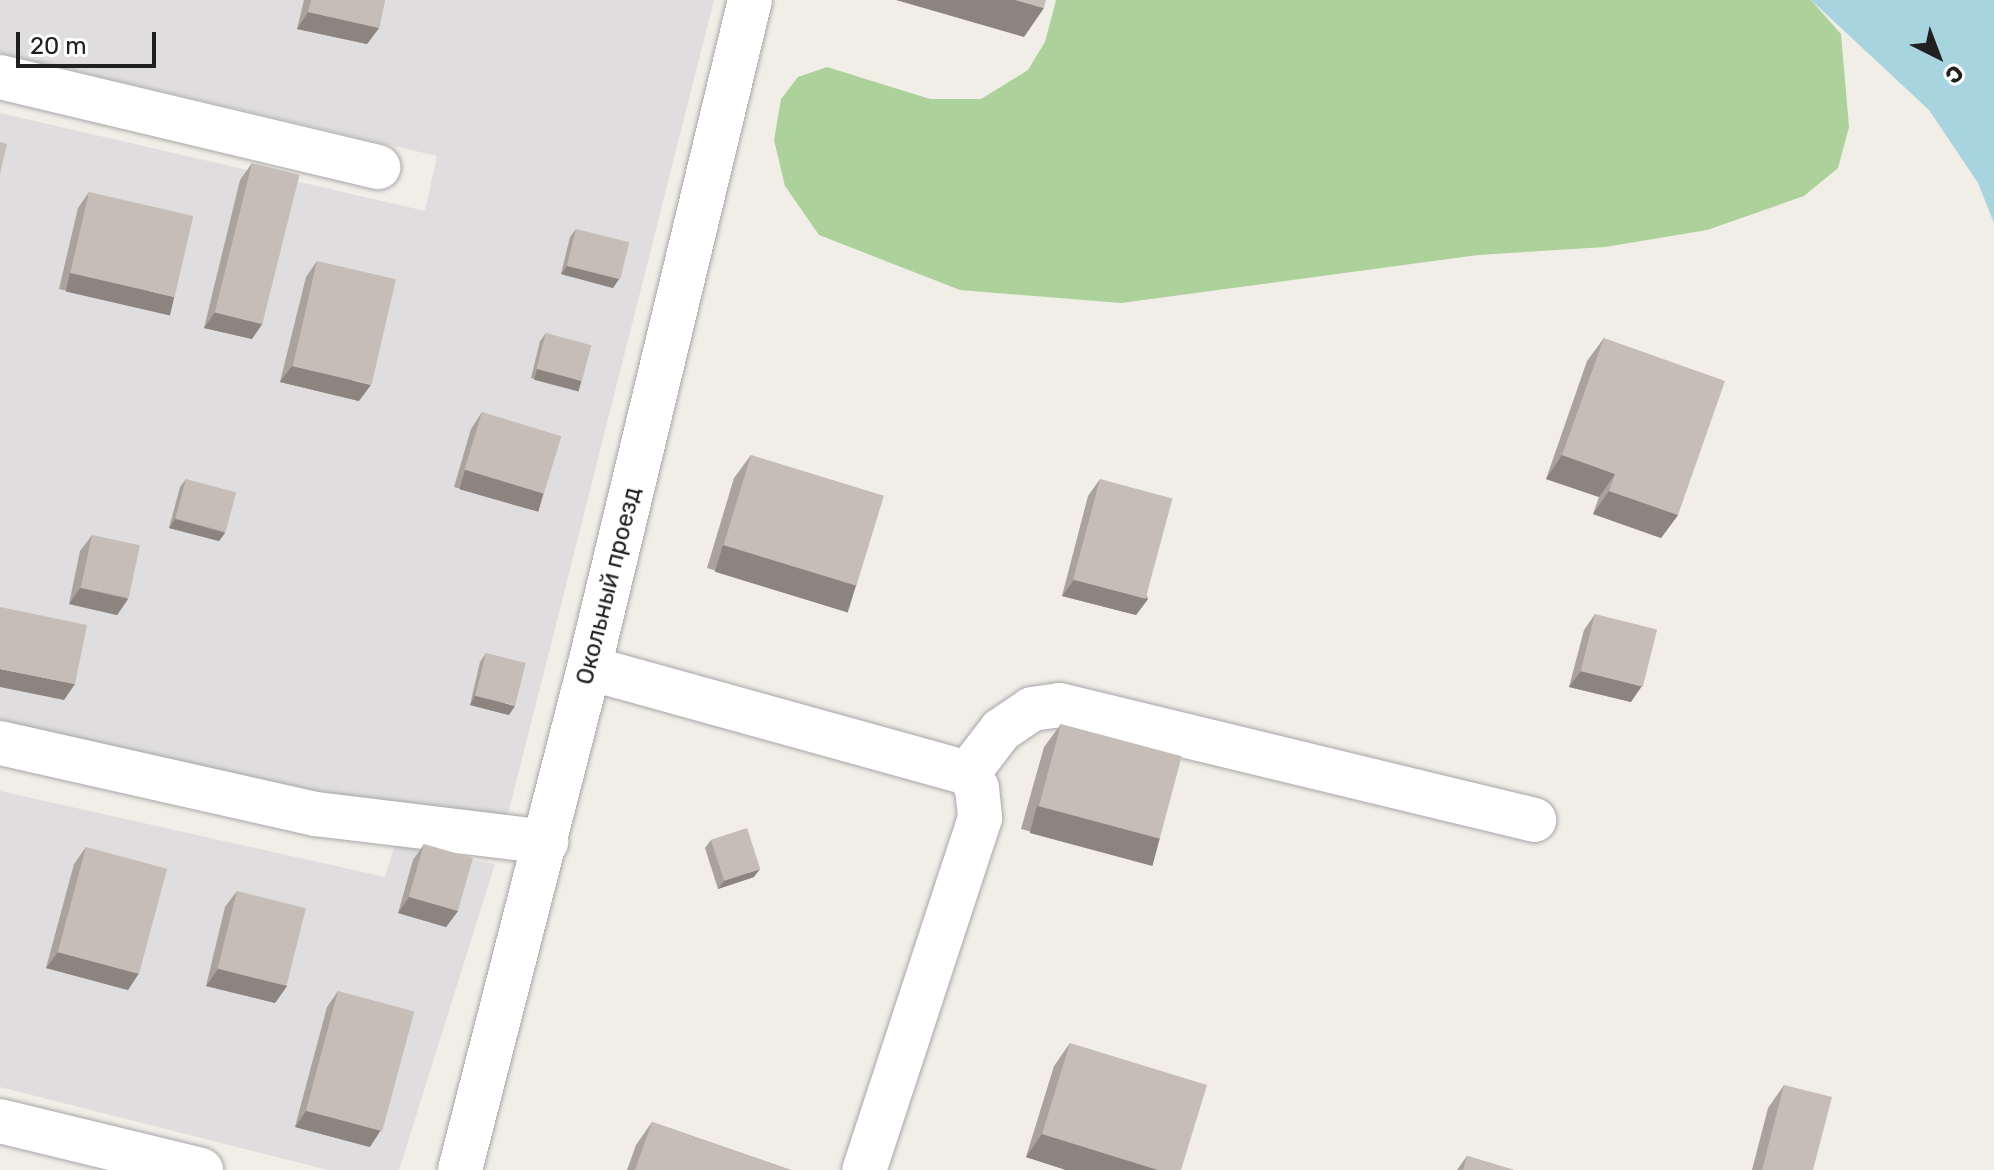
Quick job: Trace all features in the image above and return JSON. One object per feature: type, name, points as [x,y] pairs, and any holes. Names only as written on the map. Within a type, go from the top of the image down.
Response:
[{"type":"street","name":"Окольный проезд","points":[[460,1170],[546,842],[750,0]]},
{"type":"street","points":[[0,77],[378,167]]},
{"type":"street","points":[[589,668],[968,773],[977,788],[980,818],[864,1170]]},
{"type":"street","points":[[968,773],[1001,730],[1032,709],[1059,705],[1534,820]]},
{"type":"street","points":[[0,743],[316,814],[546,842]]},
{"type":"street","points":[[0,1121],[201,1170]]},
{"type":"shaded area","points":[[0,0],[714,0],[506,822],[293,790],[0,723],[0,113],[425,211],[437,156],[0,53]]},
{"type":"shaded area","points":[[0,791],[385,877],[395,845],[495,864],[399,1170],[328,1170],[0,1087]]},
{"type":"green space","points":[[1056,0],[1811,0],[1841,34],[1849,127],[1838,168],[1804,196],[1707,230],[1605,247],[1478,255],[1121,303],[960,290],[819,235],[785,186],[774,140],[781,99],[798,77],[827,67],[930,99],[981,99],[1028,70],[1045,42]]},
{"type":"water","points":[[1811,0],[1994,0],[1994,223],[1978,183],[1929,110]]},
{"type":"building","points":[[311,0],[385,0],[379,28],[308,12]]},
{"type":"building","points":[[1016,0],[1046,0],[1044,8]]},
{"type":"building","points":[[0,142],[7,144],[0,174]]},
{"type":"building","points":[[252,163],[300,175],[262,324],[215,312]]},
{"type":"building","points":[[89,192],[193,216],[175,297],[70,273]]},
{"type":"building","points":[[576,229],[629,242],[620,279],[567,266]]},
{"type":"building","points":[[317,261],[396,279],[372,384],[293,366]]},
{"type":"building","points":[[546,333],[591,345],[582,381],[536,369]]},
{"type":"building","points":[[1604,338],[1725,381],[1678,515],[1609,491],[1615,474],[1562,455]]},
{"type":"building","points":[[482,412],[561,436],[544,494],[464,469]]},
{"type":"building","points":[[751,455],[884,496],[856,586],[724,545]]},
{"type":"building","points":[[186,479],[236,492],[226,532],[175,519]]},
{"type":"building","points":[[1100,479],[1172,498],[1146,599],[1073,579]]},
{"type":"building","points":[[92,535],[140,545],[129,598],[81,588]]},
{"type":"building","points":[[0,607],[87,625],[75,684],[0,669]]},
{"type":"building","points":[[1595,614],[1657,629],[1643,687],[1581,671]]},
{"type":"building","points":[[486,653],[526,663],[515,706],[475,696]]},
{"type":"building","points":[[1061,724],[1182,756],[1160,838],[1039,806]]},
{"type":"building","points":[[747,828],[760,869],[724,881],[711,840]]},
{"type":"building","points":[[424,844],[473,858],[458,911],[409,897]]},
{"type":"building","points":[[86,847],[167,869],[139,974],[58,952]]},
{"type":"building","points":[[237,891],[306,908],[287,986],[218,969]]},
{"type":"building","points":[[338,991],[414,1011],[382,1131],[306,1111]]},
{"type":"building","points":[[1070,1043],[1207,1085],[1181,1170],[1158,1170],[1042,1134]]},
{"type":"building","points":[[1784,1085],[1832,1097],[1813,1170],[1762,1170]]},
{"type":"building","points":[[652,1122],[791,1170],[635,1170]]},
{"type":"building","points":[[1467,1156],[1514,1170],[1463,1170]]}]
